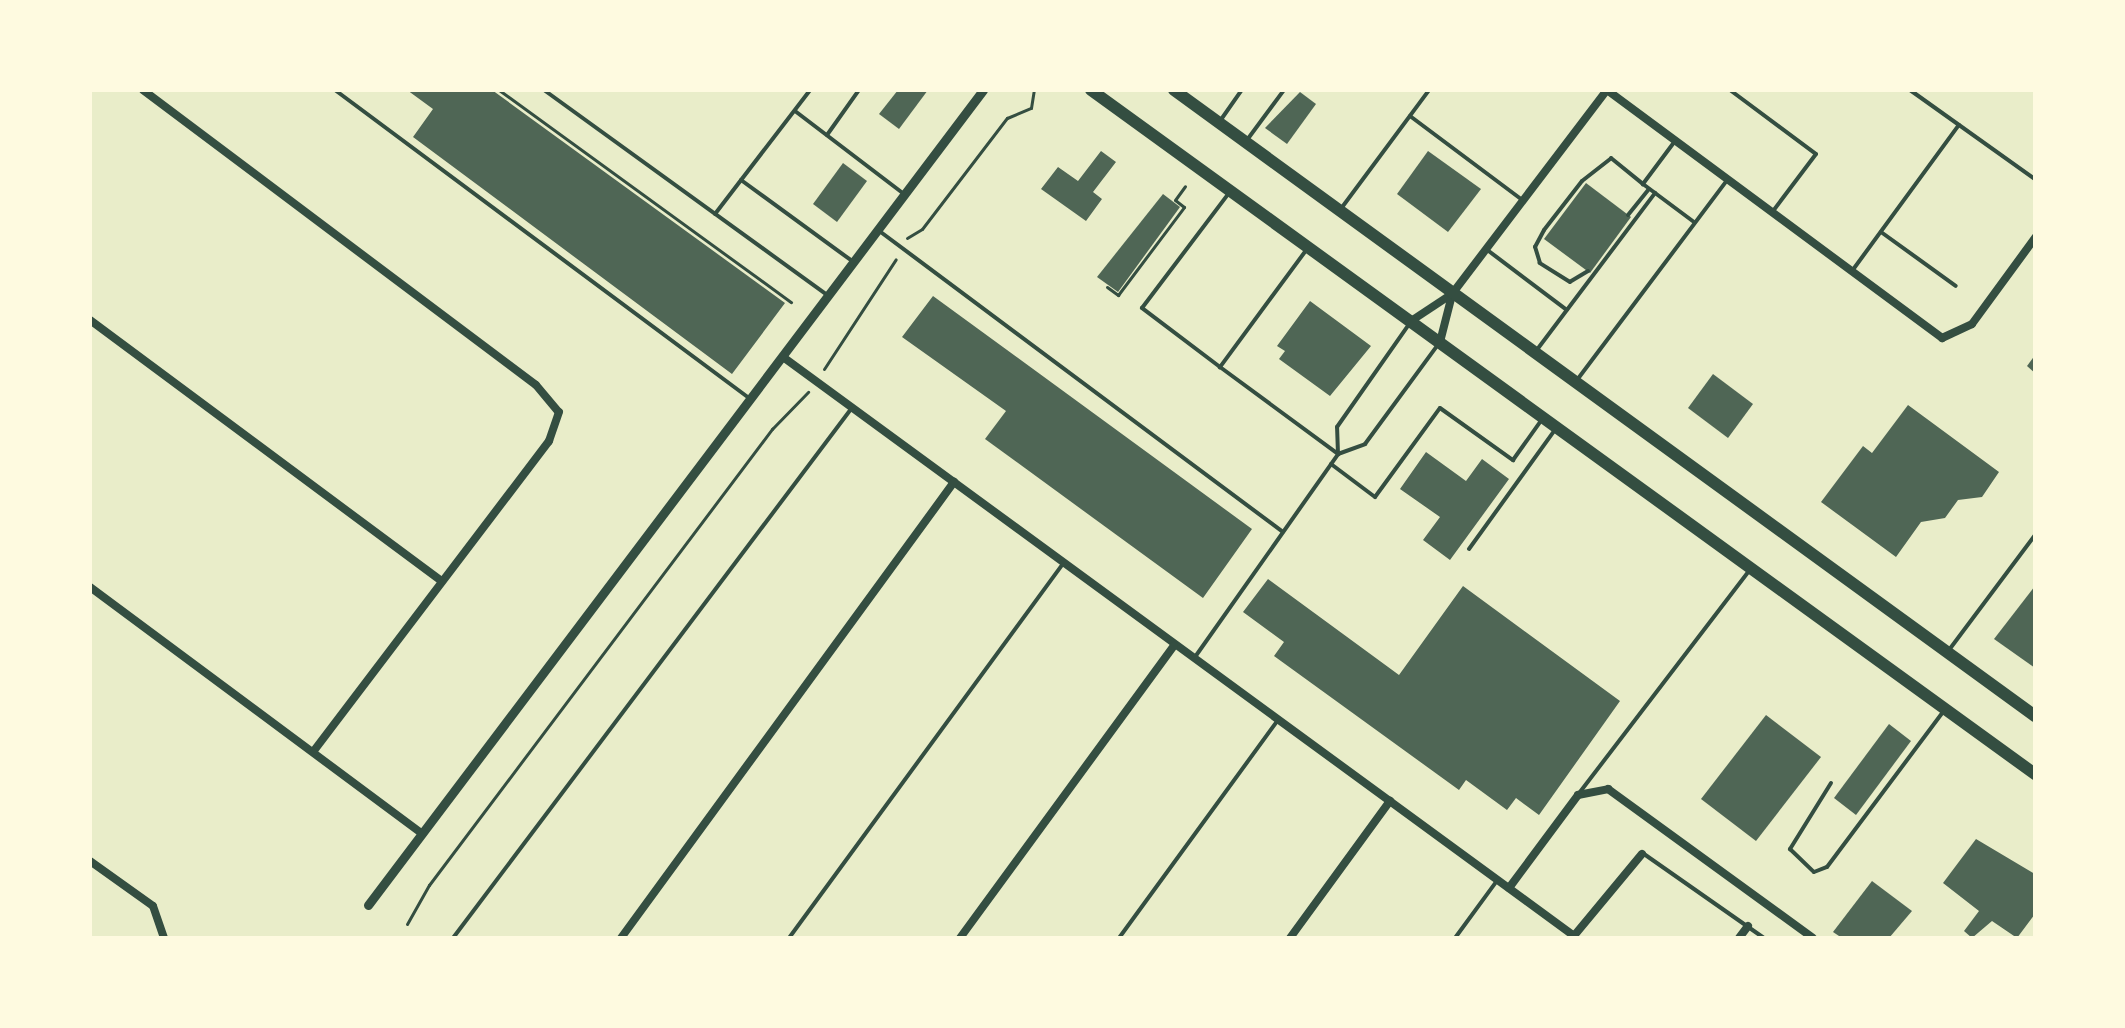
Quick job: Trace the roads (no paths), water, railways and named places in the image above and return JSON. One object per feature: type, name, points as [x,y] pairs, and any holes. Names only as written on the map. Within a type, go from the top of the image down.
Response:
[{"type":"main road","points":[[1091,90],[2035,774]]},
{"type":"main road","points":[[1174,90],[2035,716]]},
{"type":"street","points":[[143,90],[536,385],[559,412],[549,441],[314,751]]},
{"type":"street","points":[[368,905],[983,90]]},
{"type":"street","points":[[1411,321],[1452,294],[1607,90],[1927,330],[1958,336],[2032,250],[2035,238]]},
{"type":"street","points":[[1440,342],[1452,294]]},
{"type":"street","points":[[90,320],[441,581]]},
{"type":"street","points":[[783,357],[1574,937],[1642,854]]},
{"type":"street","points":[[621,938],[954,482]]},
{"type":"street","points":[[90,587],[422,834]]},
{"type":"street","points":[[960,938],[1174,646]]},
{"type":"street","points":[[1509,888],[1578,795],[1608,789],[1813,938]]},
{"type":"street","points":[[1290,938],[1390,801]]},
{"type":"street","points":[[90,861],[153,906],[164,934]]},
{"type":"street","points":[[1739,938],[1748,926]]},
{"type":"lane","points":[[335,90],[751,399]]},
{"type":"lane","points":[[544,90],[829,296]]},
{"type":"lane","points":[[715,214],[810,90]]},
{"type":"lane","points":[[827,135],[859,90]]},
{"type":"lane","points":[[1219,123],[1242,90]]},
{"type":"lane","points":[[1245,142],[1284,90]]},
{"type":"lane","points":[[1339,211],[1429,90]]},
{"type":"lane","points":[[1730,90],[1816,154],[1771,213]]},
{"type":"lane","points":[[1910,90],[2035,179]]},
{"type":"lane","points":[[795,111],[905,194]]},
{"type":"lane","points":[[1410,116],[1523,201]]},
{"type":"lane","points":[[1851,273],[1959,125]]},
{"type":"lane","points":[[1643,184],[1675,141]]},
{"type":"lane","points":[[1588,271],[1570,282],[1540,263],[1535,247],[1544,230],[1582,181],[1611,158],[1695,223]]},
{"type":"lane","points":[[741,180],[854,263]]},
{"type":"lane","points":[[1575,383],[1727,180]]},
{"type":"lane","points":[[1628,215],[1649,188]]},
{"type":"lane","points":[[1231,191],[1142,308],[1338,454]]},
{"type":"lane","points":[[1534,353],[1655,193]]},
{"type":"lane","points":[[878,230],[1283,532]]},
{"type":"lane","points":[[1881,232],[1956,286]]},
{"type":"lane","points":[[1220,367],[1309,248]]},
{"type":"lane","points":[[1486,249],[1567,310]]},
{"type":"lane","points":[[1338,454],[1337,427],[1411,321]]},
{"type":"lane","points":[[1193,659],[1338,454],[1365,444],[1440,342]]},
{"type":"lane","points":[[453,938],[852,407]]},
{"type":"lane","points":[[1331,464],[1375,497],[1440,408],[1513,460],[1543,417]]},
{"type":"lane","points":[[1469,549],[1557,427]]},
{"type":"lane","points":[[1947,652],[2035,535]]},
{"type":"lane","points":[[789,938],[1063,563]]},
{"type":"lane","points":[[1578,795],[1751,568]]},
{"type":"lane","points":[[1831,783],[1790,849],[1814,872],[1827,867],[1945,709]]},
{"type":"lane","points":[[1119,938],[1278,720]]},
{"type":"lane","points":[[1642,854],[1764,938]]},
{"type":"lane","points":[[1455,938],[1498,880]]}]
